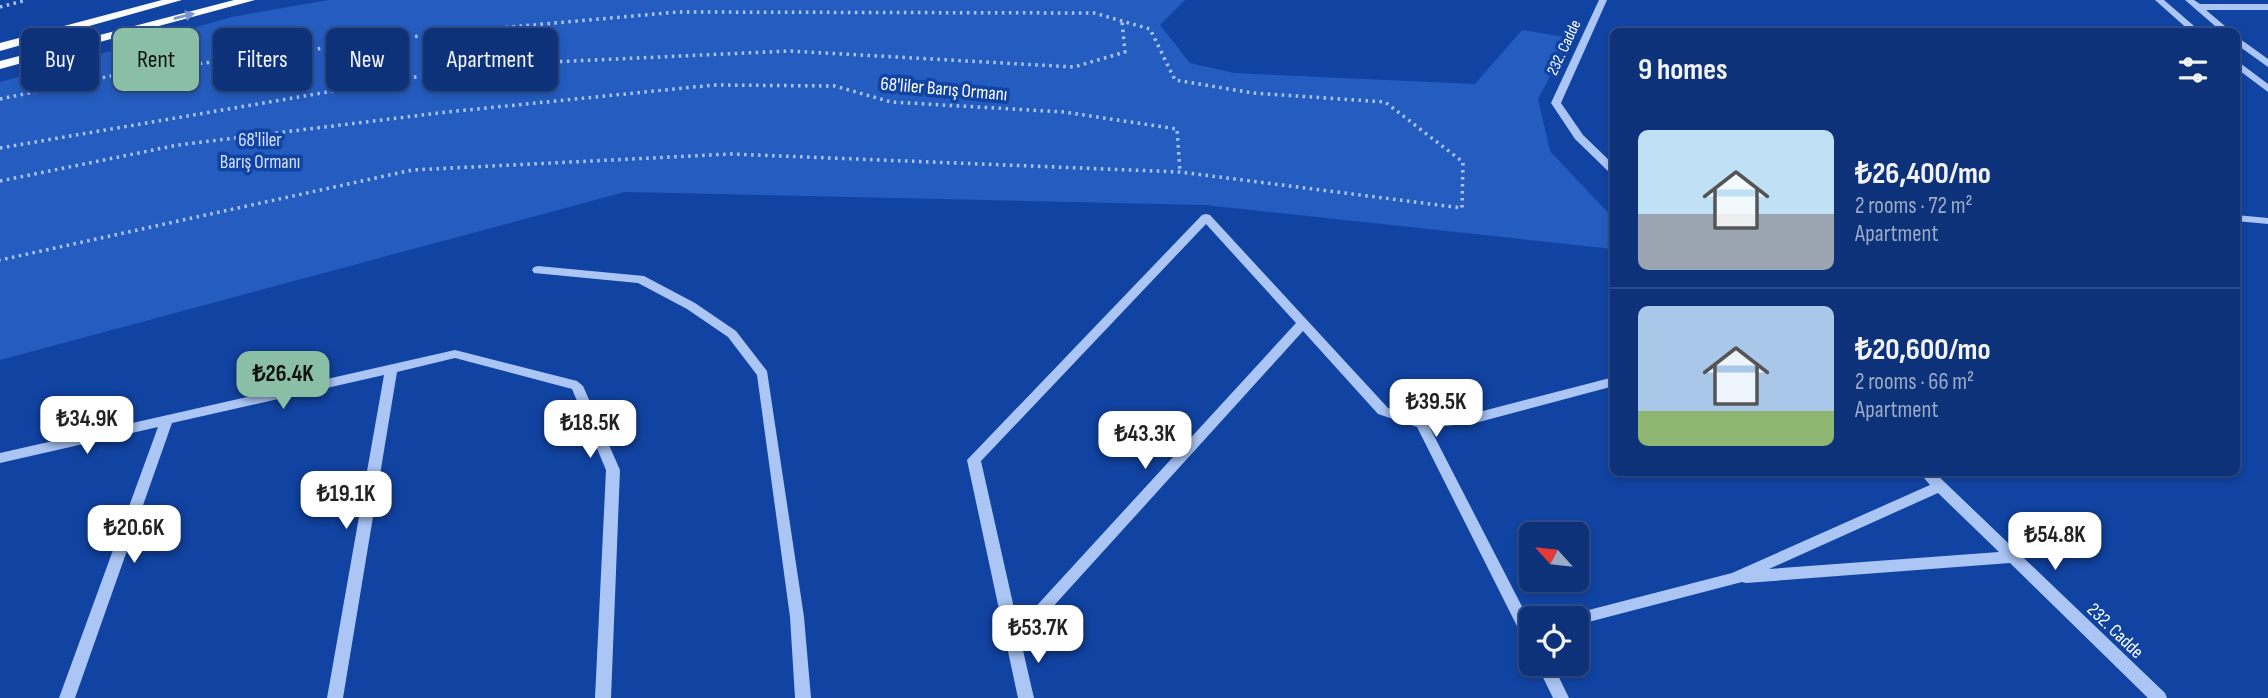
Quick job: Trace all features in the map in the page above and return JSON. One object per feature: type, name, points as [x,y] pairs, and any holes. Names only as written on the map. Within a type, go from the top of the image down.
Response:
[{"type":"main road","points":[[0,47],[177,0]]},
{"type":"main road","points":[[0,65],[249,0]]},
{"type":"street","name":"232. Cadde","points":[[1603,0],[1556,103],[1579,136],[1610,166]]},
{"type":"street","points":[[2159,0],[2192,28]]},
{"type":"street","points":[[2189,0],[2223,28]]},
{"type":"street","points":[[2198,7],[2268,7]]},
{"type":"street","points":[[2240,41],[2268,64]]},
{"type":"street","points":[[2240,66],[2268,89]]},
{"type":"street","points":[[1026,698],[974,460],[1206,216],[1383,411],[1422,424],[1479,417],[1610,382]]},
{"type":"street","points":[[2240,218],[2268,221]]},
{"type":"street","points":[[538,270],[640,279],[691,306],[732,334],[763,374],[797,617],[803,698]]},
{"type":"street","points":[[1013,640],[1302,324]]},
{"type":"street","points":[[0,458],[455,354],[577,386],[613,470],[603,698]]},
{"type":"street","points":[[335,698],[391,369]]},
{"type":"street","points":[[66,698],[167,420]]},
{"type":"street","points":[[1422,424],[1519,613]]},
{"type":"street","name":"232. Cadde","points":[[1930,476],[2159,698]]},
{"type":"street","points":[[1589,616],[1735,578],[1940,486]]},
{"type":"street","points":[[1735,578],[2014,557]]},
{"type":"street","points":[[1551,676],[1562,698]]},
{"type":"path","points":[[0,7],[27,0]]},
{"type":"path","points":[[0,99],[125,73],[444,33],[677,12],[1094,13],[1150,29],[1175,80],[1254,93],[1385,103],[1463,162],[1462,208],[1180,172],[730,154],[412,170],[0,260]]},
{"type":"path","name":"68'liler Barış Ormanı","points":[[0,148],[202,111],[486,65],[789,51],[1074,67],[1125,52],[1122,21]]},
{"type":"path","name":"68'liler Barış Ormanı","points":[[0,181],[178,145],[447,112],[714,85],[835,86],[891,102],[1064,112],[1177,129],[1180,172]]},
{"type":"green space","name":"68'liler Barış Ormanı","points":[[328,0],[1185,0],[1160,25],[1190,63],[1234,73],[1475,84],[1522,30],[1570,38],[1538,99],[1550,151],[1610,215],[1610,249],[1205,205],[625,192],[0,360],[0,82],[21,76],[21,91],[99,91],[99,54],[113,50],[113,91],[199,91],[199,28],[193,28],[232,17]]}]
